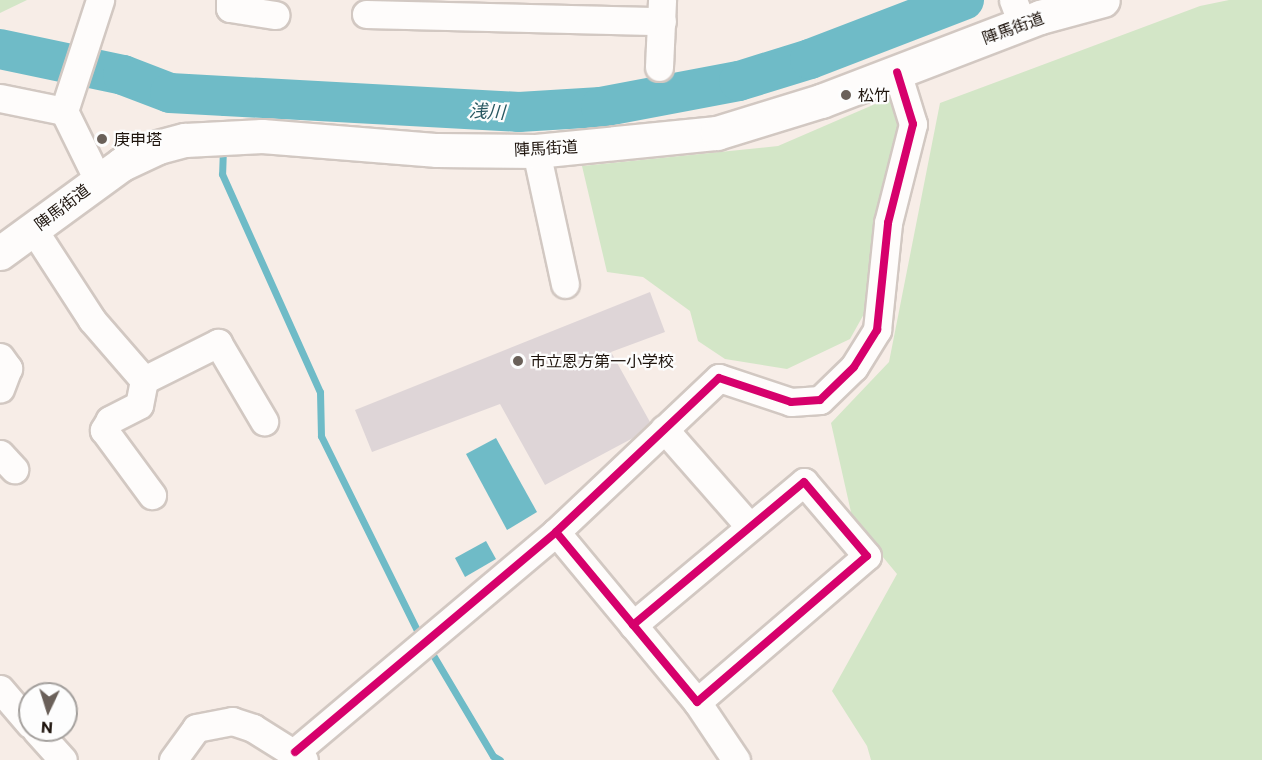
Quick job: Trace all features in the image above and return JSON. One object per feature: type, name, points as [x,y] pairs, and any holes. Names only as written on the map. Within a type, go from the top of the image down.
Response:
[{"type":"main road","name":"陣馬街道","points":[[0,253],[98,180],[158,147],[212,137],[262,136],[437,150],[536,151],[717,134],[775,117],[897,72],[1017,11],[1103,0]]},
{"type":"street","points":[[98,180],[66,106],[100,0]]},
{"type":"street","points":[[230,0],[230,8],[275,15]]},
{"type":"street","points":[[366,14],[662,10],[658,67]]},
{"type":"street","points":[[173,760],[196,728],[232,721],[299,756],[556,532],[718,378],[790,402],[820,400],[854,367],[877,330],[888,223],[913,124],[897,72]]},
{"type":"street","points":[[0,98],[66,106]]},
{"type":"street","points":[[536,151],[565,284]]},
{"type":"street","points":[[33,229],[92,320],[144,381]]},
{"type":"street","points":[[144,381],[218,344],[264,421]]},
{"type":"street","points":[[0,357],[8,368],[0,389]]},
{"type":"street","points":[[144,381],[139,405],[110,420],[104,430],[152,495]]},
{"type":"street","points":[[664,429],[750,527]]},
{"type":"street","points":[[633,624],[804,482],[867,556],[697,702]]},
{"type":"street","points":[[556,532],[697,702],[736,760]]},
{"type":"street","points":[[0,689],[18,710]]},
{"type":"street","points":[[47,742],[63,760]]},
{"type":"green space","points":[[0,0],[27,0],[0,13]]},
{"type":"green space","points":[[1229,0],[1262,0],[1262,760],[871,760],[867,746],[832,691],[897,574],[853,521],[831,423],[889,362],[940,103],[1200,6]]},
{"type":"green space","points":[[896,95],[903,131],[869,305],[850,339],[787,369],[725,359],[698,341],[690,311],[643,277],[607,272],[582,166],[778,146]]},
{"type":"water","points":[[496,438],[537,512],[507,530],[466,454]]},
{"type":"water","points":[[486,541],[496,559],[465,577],[455,558]]},
{"type":"building","points":[[650,292],[665,332],[611,352],[650,422],[633,438],[545,485],[500,404],[372,452],[355,410]]},
{"type":"waterway","name":"浅川","points":[[0,49],[123,75],[170,93],[519,112],[601,107],[739,81],[810,59],[964,0]]},
{"type":"waterway","points":[[223,112],[224,95]]},
{"type":"waterway","points":[[223,148],[222,174],[320,392],[321,436],[417,630]]},
{"type":"waterway","points":[[433,655],[493,756],[500,760]]},
{"type":"cycle path","points":[[295,752],[556,532],[719,378],[791,402],[820,400],[854,367],[877,330],[888,223],[913,124],[897,72]]},
{"type":"cycle path","points":[[556,532],[697,702],[867,556],[804,482],[633,625]]},
{"type":"place","name":"松竹","points":[[846,95]]},
{"type":"place","name":"庚申塔","points":[[102,139]]},
{"type":"place","name":"市立恩方第一小学校","points":[[518,361]]}]
